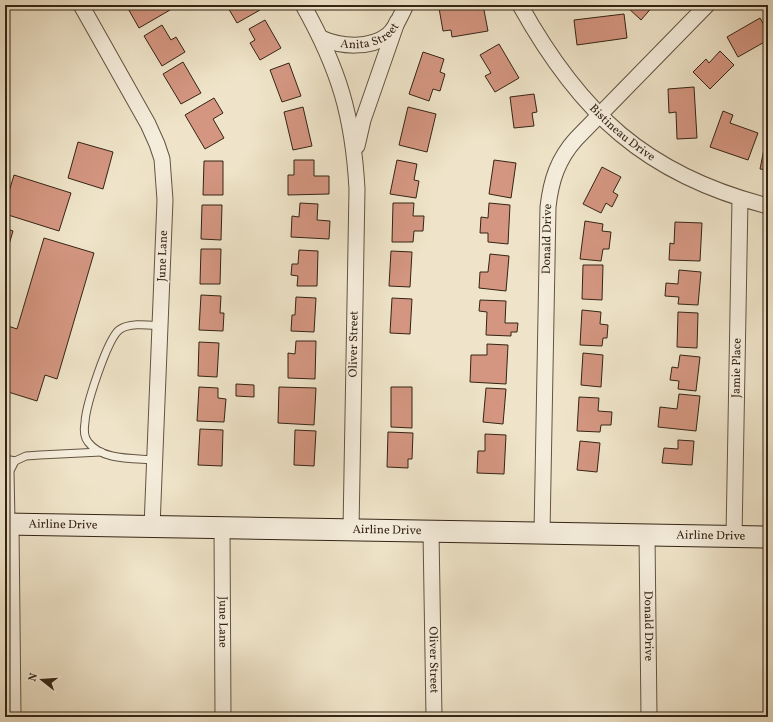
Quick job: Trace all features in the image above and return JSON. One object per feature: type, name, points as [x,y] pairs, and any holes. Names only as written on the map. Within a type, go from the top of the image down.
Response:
[{"type":"main road","name":"Airline Drive","points":[[8,524],[768,537]]},
{"type":"street","name":"June Lane","points":[[81,5],[148,124],[162,159],[165,200],[152,527]]},
{"type":"street","name":"Oliver Street","points":[[303,5],[321,38],[344,98],[355,157],[357,189],[351,530]]},
{"type":"street","name":"Anita Street","points":[[321,38],[340,45],[375,42],[388,34],[397,22],[406,5]]},
{"type":"street","name":"Bistineau Drive","points":[[520,5],[559,69],[599,115],[630,143],[660,163],[694,181],[740,199],[768,206]]},
{"type":"street","name":"Donald Drive","points":[[542,533],[550,188],[554,173],[568,148],[707,5]]},
{"type":"street","name":"Oliver Street","points":[[355,157],[363,120],[397,22]]},
{"type":"street","name":"Jamie Place","points":[[734,537],[740,199]]},
{"type":"street","points":[[8,524],[13,717]]},
{"type":"street","name":"June Lane","points":[[222,528],[223,717]]},
{"type":"street","name":"Oliver Street","points":[[431,532],[434,717]]},
{"type":"street","name":"Donald Drive","points":[[647,535],[649,717]]},
{"type":"lane","points":[[102,452],[88,442],[84,432],[84,421],[100,369],[114,337],[119,330],[127,326],[161,326]]},
{"type":"lane","points":[[5,459],[15,461],[26,456],[102,452],[123,457],[155,460]]},
{"type":"lane","points":[[8,524],[10,471],[15,461]]},
{"type":"building","points":[[126,5],[167,5],[170,10],[139,28]]},
{"type":"building","points":[[257,5],[260,10],[237,23],[227,6]]},
{"type":"building","points":[[459,5],[483,5],[488,31],[452,37],[451,30],[443,31],[439,8]]},
{"type":"building","points":[[625,5],[654,5],[641,20]]},
{"type":"building","points":[[624,14],[627,38],[577,45],[574,20]]},
{"type":"building","points":[[760,18],[768,32],[768,40],[738,57],[727,37]]},
{"type":"building","points":[[265,20],[281,48],[260,60],[250,43],[255,40],[249,29]]},
{"type":"building","points":[[162,25],[171,40],[176,37],[185,52],[162,66],[144,36]]},
{"type":"building","points":[[499,44],[519,78],[495,92],[485,76],[491,73],[480,55]]},
{"type":"building","points":[[720,51],[734,65],[710,89],[693,72],[706,59],[709,63]]},
{"type":"building","points":[[423,52],[444,59],[440,72],[445,74],[440,91],[433,89],[429,101],[409,94]]},
{"type":"building","points":[[183,62],[201,93],[181,104],[163,74]]},
{"type":"building","points":[[289,63],[301,96],[282,102],[270,70]]},
{"type":"building","points":[[694,87],[697,138],[677,139],[676,112],[669,113],[668,89]]},
{"type":"building","points":[[534,94],[537,112],[532,113],[534,126],[514,128],[510,97]]},
{"type":"building","points":[[214,98],[223,113],[213,119],[224,138],[205,149],[185,115]]},
{"type":"building","points":[[303,107],[312,146],[293,150],[284,112]]},
{"type":"building","points":[[408,107],[436,114],[427,152],[399,145]]},
{"type":"building","points":[[723,111],[733,115],[730,123],[758,133],[748,160],[710,147]]},
{"type":"building","points":[[78,142],[113,152],[103,189],[68,178]]},
{"type":"building","points":[[764,149],[768,149],[768,170],[760,169]]},
{"type":"building","points":[[294,160],[314,160],[314,176],[329,176],[329,194],[288,195],[288,175],[294,175]]},
{"type":"building","points":[[397,160],[417,164],[414,180],[419,181],[416,198],[390,194]]},
{"type":"building","points":[[494,160],[516,163],[511,198],[489,194]]},
{"type":"building","points":[[204,161],[223,161],[223,195],[203,195]]},
{"type":"building","points":[[602,167],[621,177],[613,192],[618,195],[612,207],[606,203],[601,213],[583,204]]},
{"type":"building","points":[[14,175],[71,193],[59,231],[5,214],[5,205]]},
{"type":"building","points":[[300,203],[318,204],[317,220],[330,221],[329,239],[291,237],[292,216],[299,217]]},
{"type":"building","points":[[393,203],[414,203],[413,216],[424,216],[423,231],[414,231],[413,242],[392,242]]},
{"type":"building","points":[[489,203],[510,205],[508,244],[488,242],[488,233],[480,233],[481,217],[488,218]]},
{"type":"building","points":[[202,205],[222,205],[221,240],[201,239]]},
{"type":"building","points":[[585,221],[603,224],[602,231],[611,232],[609,249],[603,249],[601,261],[580,259]]},
{"type":"building","points":[[675,222],[702,223],[700,261],[669,260],[670,243],[674,244]]},
{"type":"building","points":[[5,228],[13,231],[5,258]]},
{"type":"building","points":[[44,238],[94,253],[57,379],[45,375],[37,401],[5,391],[5,325],[17,329]]},
{"type":"building","points":[[201,249],[221,249],[220,284],[200,284]]},
{"type":"building","points":[[299,250],[318,251],[317,286],[297,286],[298,276],[291,275],[292,264],[298,264]]},
{"type":"building","points":[[391,251],[412,252],[410,287],[389,286]]},
{"type":"building","points":[[490,254],[509,256],[506,291],[479,288],[480,272],[488,272]]},
{"type":"building","points":[[583,265],[603,265],[602,300],[582,299]]},
{"type":"building","points":[[679,270],[701,272],[698,305],[678,304],[679,297],[665,296],[666,283],[678,284]]},
{"type":"building","points":[[201,295],[221,296],[220,313],[224,313],[223,331],[199,330]]},
{"type":"building","points":[[296,297],[316,298],[314,332],[291,331],[292,315],[295,315]]},
{"type":"building","points":[[392,298],[412,299],[410,334],[390,333]]},
{"type":"building","points":[[480,300],[506,301],[505,323],[518,323],[517,332],[511,332],[511,336],[486,335],[487,312],[479,311]]},
{"type":"building","points":[[582,310],[601,312],[600,324],[608,325],[607,338],[603,338],[602,346],[580,345]]},
{"type":"building","points":[[678,312],[698,313],[697,348],[677,347]]},
{"type":"building","points":[[296,341],[316,341],[315,379],[288,378],[288,353],[295,354]]},
{"type":"building","points":[[199,342],[219,343],[217,377],[198,376]]},
{"type":"building","points":[[487,344],[508,345],[506,384],[470,382],[471,355],[487,355]]},
{"type":"building","points":[[583,353],[603,355],[601,387],[581,385]]},
{"type":"building","points":[[680,355],[700,357],[696,391],[678,389],[679,381],[670,380],[672,367],[678,368]]},
{"type":"building","points":[[236,384],[254,385],[254,397],[236,396]]},
{"type":"building","points":[[199,387],[218,388],[218,398],[226,399],[224,422],[197,421]]},
{"type":"building","points":[[279,387],[316,388],[314,425],[278,423]]},
{"type":"building","points":[[391,387],[412,387],[412,428],[391,427]]},
{"type":"building","points":[[486,388],[506,389],[503,424],[483,422]]},
{"type":"building","points":[[679,394],[700,396],[696,431],[658,427],[660,407],[677,409]]},
{"type":"building","points":[[579,397],[599,398],[598,411],[612,412],[611,425],[601,425],[600,432],[577,431]]},
{"type":"building","points":[[200,429],[223,430],[222,466],[198,465]]},
{"type":"building","points":[[295,430],[316,431],[314,466],[294,465]]},
{"type":"building","points":[[388,432],[413,433],[412,459],[408,459],[408,468],[387,467]]},
{"type":"building","points":[[485,434],[506,435],[504,474],[477,473],[478,451],[485,451]]},
{"type":"building","points":[[678,440],[694,441],[692,465],[662,463],[664,448],[678,449]]},
{"type":"building","points":[[580,441],[600,443],[597,472],[577,470]]}]
